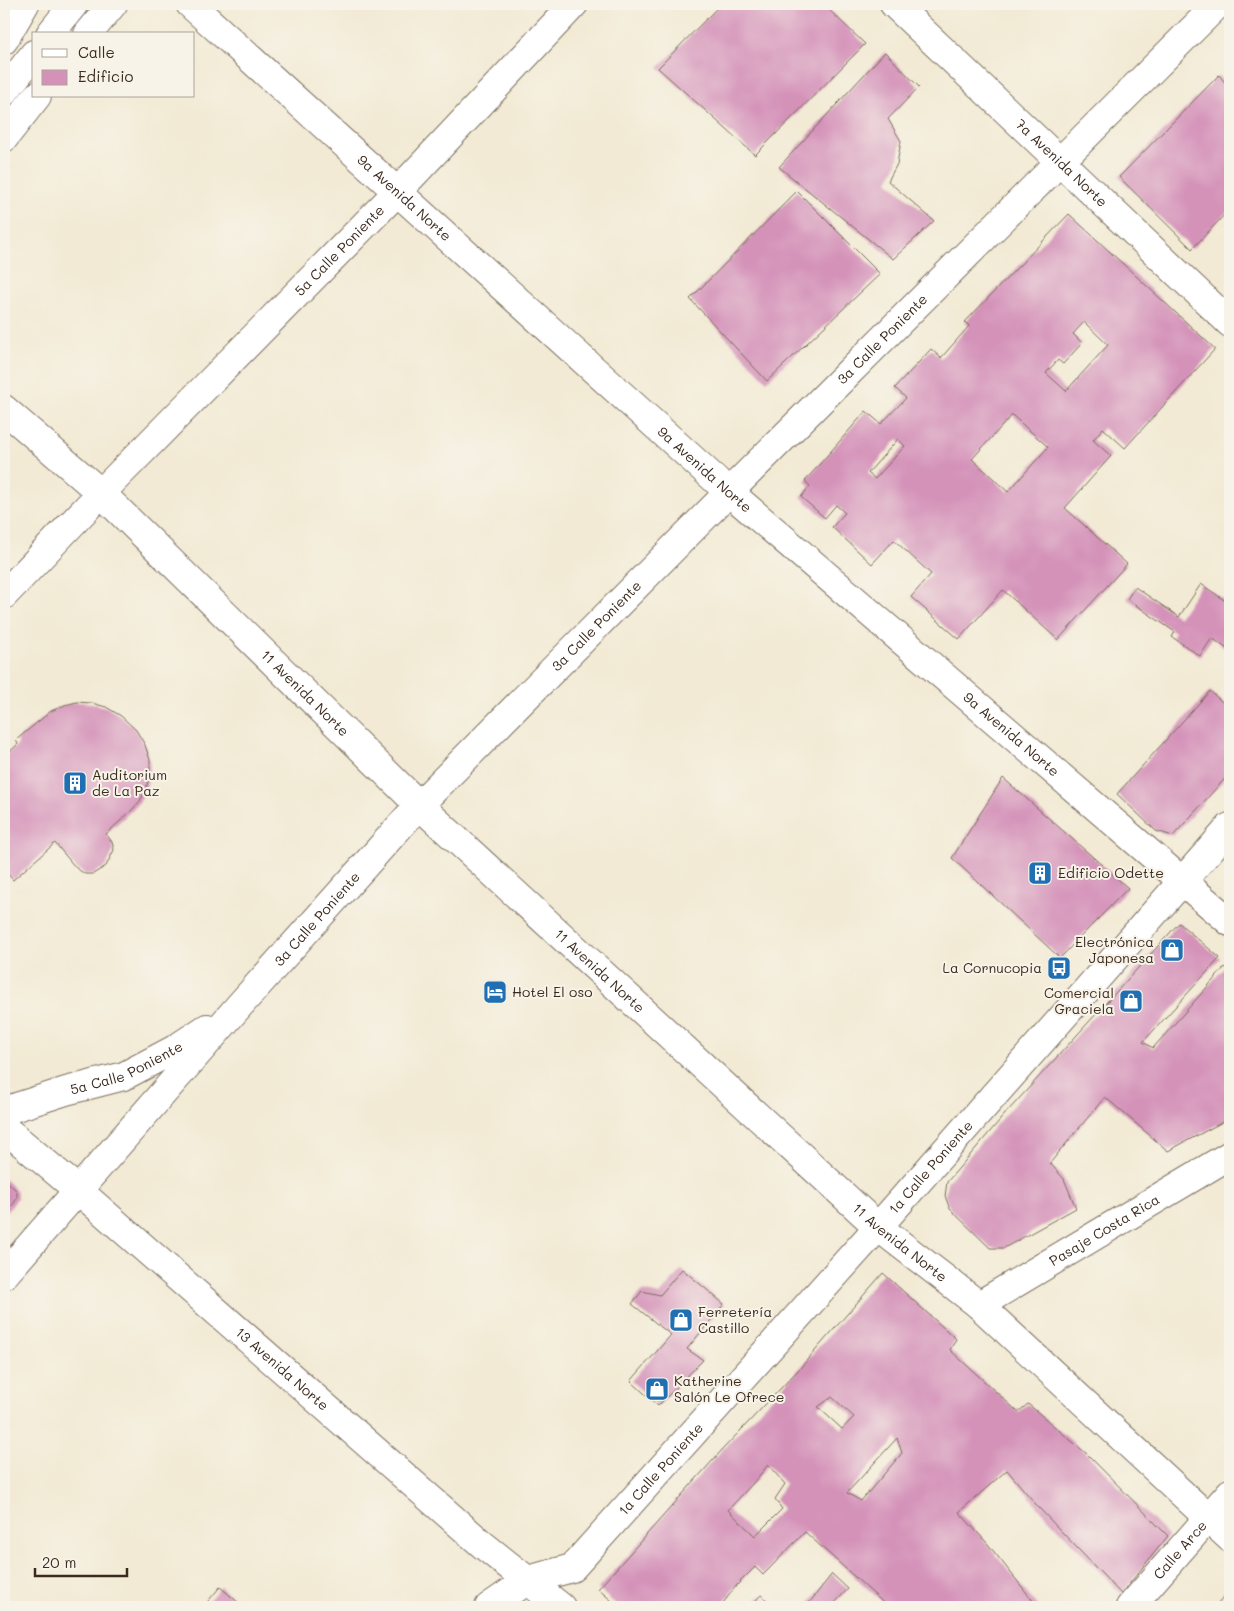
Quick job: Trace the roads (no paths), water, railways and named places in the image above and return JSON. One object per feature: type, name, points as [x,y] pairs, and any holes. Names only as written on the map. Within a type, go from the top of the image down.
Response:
[{"type":"main road","points":[[4,40],[26,4]]},
{"type":"main road","points":[[41,32],[54,4]]},
{"type":"main road","points":[[52,32],[74,4]]},
{"type":"main road","points":[[90,32],[113,4]]},
{"type":"main road","name":"9a Avenida Norte","points":[[190,4],[729,492],[1230,922]]},
{"type":"main road","name":"5a Calle Poniente","points":[[4,595],[101,493],[398,191],[574,4]]},
{"type":"main road","name":"7a Avenida Norte","points":[[894,4],[1230,323]]},
{"type":"main road","name":"3a Calle Poniente","points":[[4,1275],[239,1006],[419,805],[729,492],[1218,4]]},
{"type":"main road","points":[[4,92],[32,54]]},
{"type":"main road","points":[[4,138],[36,98]]},
{"type":"main road","name":"11 Avenida Norte","points":[[4,409],[101,493],[419,805],[878,1227],[979,1305],[1230,1538]]},
{"type":"main road","name":"1a Calle Poniente","points":[[489,1607],[528,1580],[572,1568],[878,1227],[1230,827]]},
{"type":"main road","name":"5a Calle Poniente","points":[[4,1111],[66,1091],[124,1076],[175,1049],[239,1006]]},
{"type":"main road","name":"13 Avenida Norte","points":[[4,1128],[78,1190],[483,1545],[561,1607]]},
{"type":"main road","name":"Pasaje Costa Rica","points":[[979,1305],[1230,1155]]},
{"type":"main road","name":"Calle Arce","points":[[1130,1607],[1230,1493]]},
{"type":"place","name":"Auditorium de La Paz","points":[[75,783]]},
{"type":"place","name":"Edificio Odette","points":[[1040,873]]},
{"type":"place","name":"Electrónica Japonesa","points":[[1172,950]]},
{"type":"place","name":"La Cornucopia","points":[[1059,968]]},
{"type":"place","name":"Hotel El oso","points":[[495,992]]},
{"type":"place","name":"Comercial Graciela","points":[[1131,1001]]},
{"type":"place","name":"Ferretería Castillo","points":[[681,1320]]},
{"type":"place","name":"Katherine Salón Le Ofrece","points":[[657,1389]]}]
